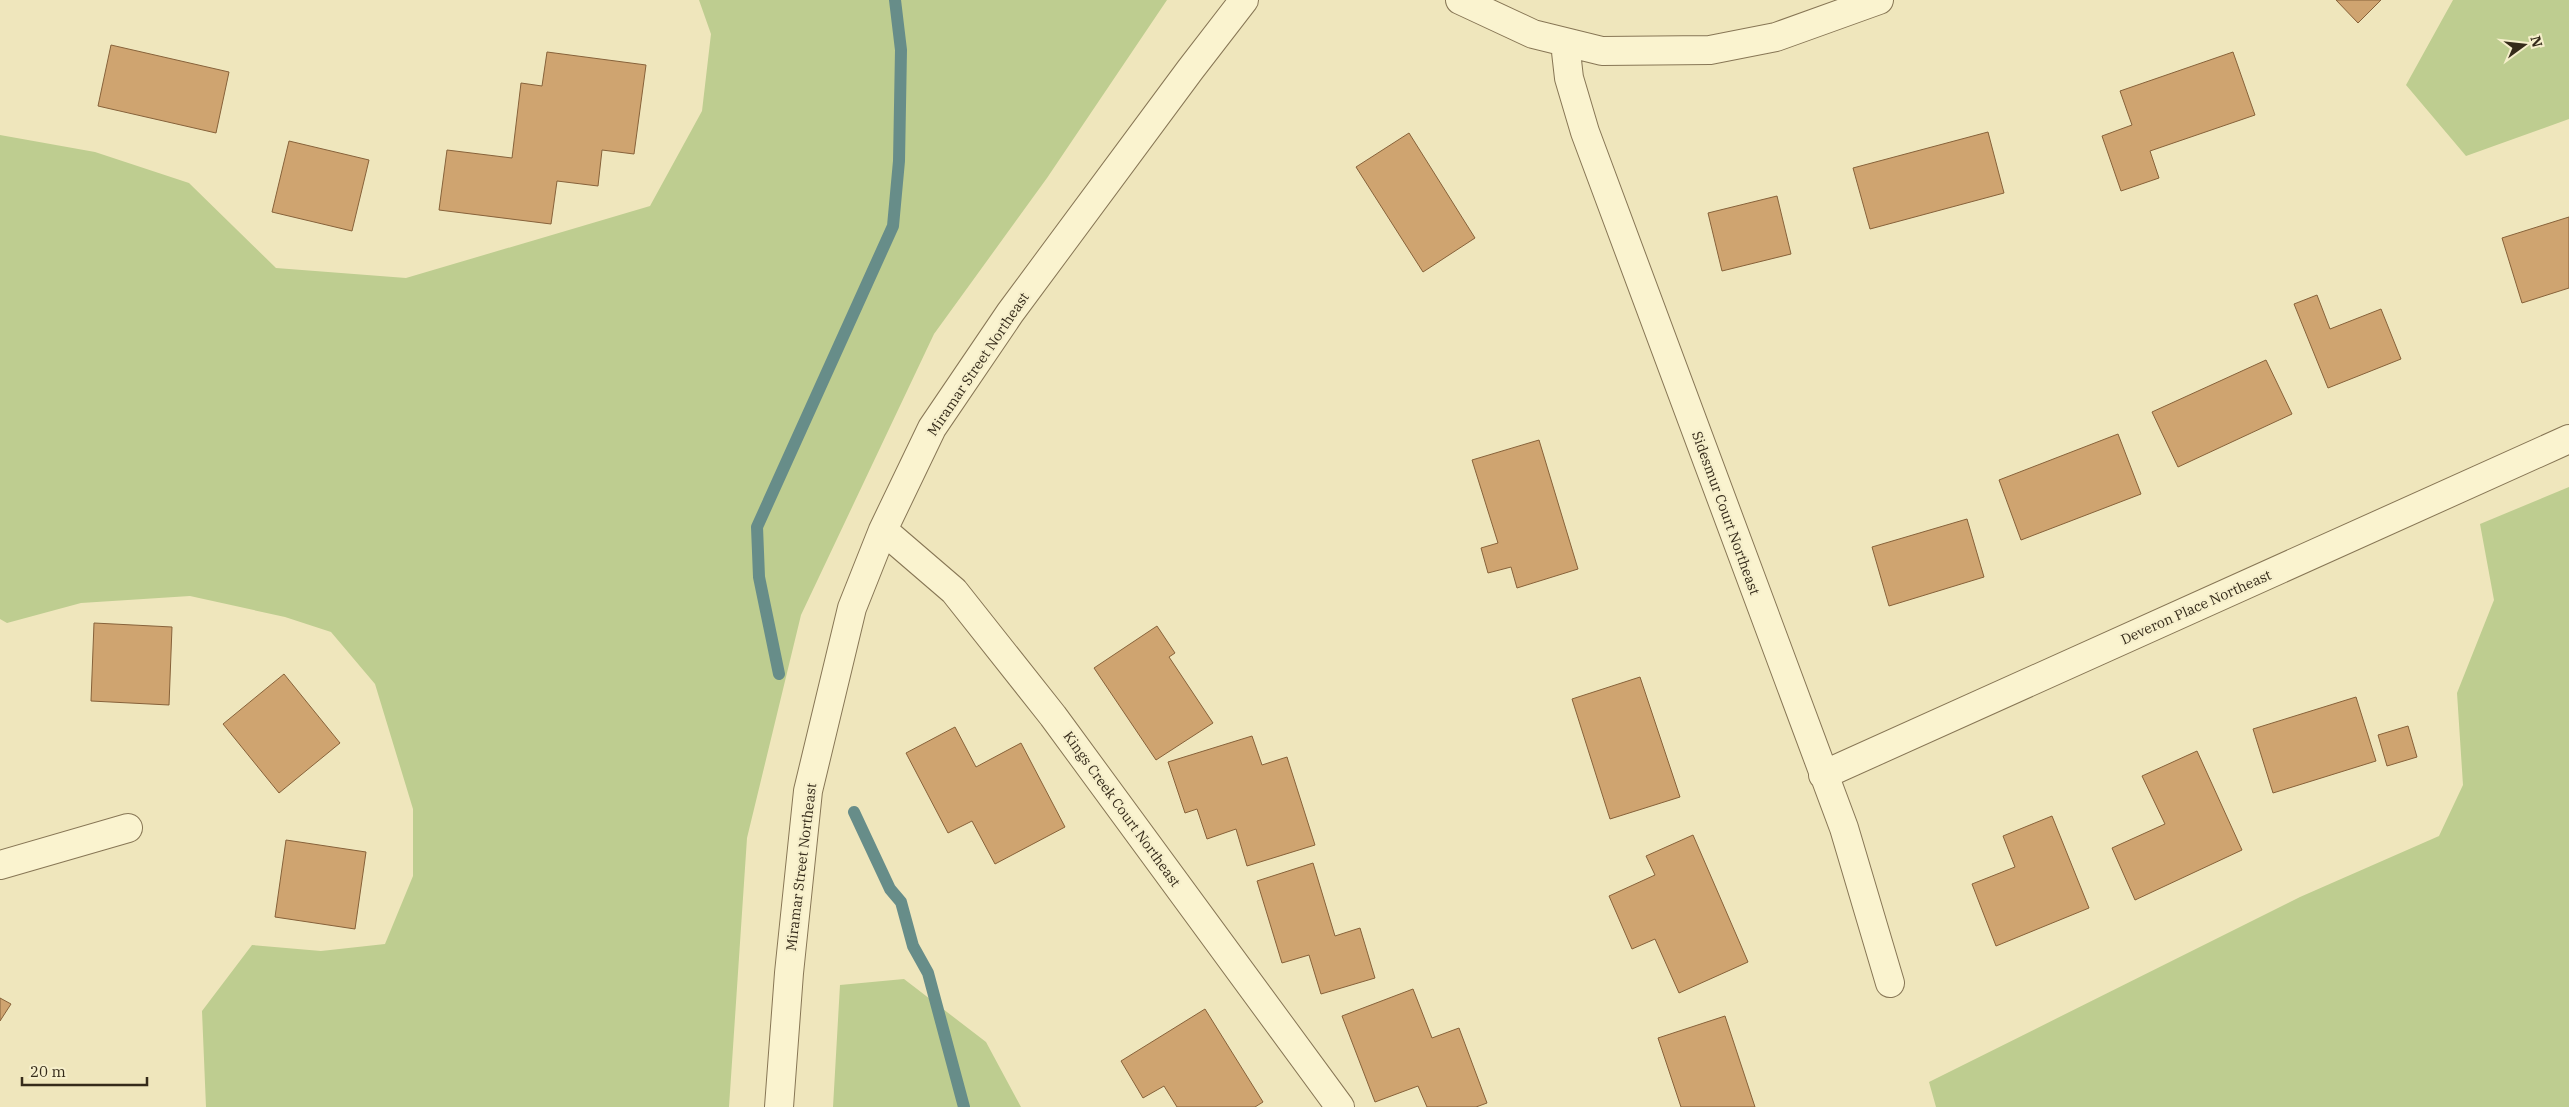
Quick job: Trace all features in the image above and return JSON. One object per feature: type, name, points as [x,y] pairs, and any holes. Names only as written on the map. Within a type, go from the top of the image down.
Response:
[{"type":"street","name":"Miramar Street Northeast","points":[[779,1107],[789,973],[808,791],[852,608],[883,530],[932,428],[1010,313],[1244,0]]},
{"type":"street","points":[[1460,0],[1533,34],[1602,51],[1710,50],[1776,37],[1880,0]]},
{"type":"street","name":"Sidesmur Court Northeast","points":[[1564,43],[1569,78],[1585,132],[1844,828],[1890,984]]},
{"type":"street","name":"Deveron Place Northeast","points":[[1823,775],[2569,439]]},
{"type":"street","name":"Kings Creek Court Northeast","points":[[883,530],[954,591],[967,606],[1053,716],[1340,1107]]},
{"type":"street","points":[[0,865],[128,828]]},
{"type":"green space","points":[[699,0],[1167,0],[1047,178],[934,334],[801,615],[747,838],[729,1107],[206,1107],[202,1011],[252,945],[321,951],[385,944],[413,876],[413,809],[375,684],[331,632],[285,617],[190,596],[81,603],[7,623],[0,619],[0,135],[95,152],[189,183],[276,268],[406,278],[650,206],[702,111],[711,34]]},
{"type":"green space","points":[[2453,0],[2569,0],[2569,119],[2466,156],[2406,85]]},
{"type":"green space","points":[[2569,487],[2569,1107],[1936,1107],[1929,1082],[2300,897],[2439,836],[2463,785],[2457,693],[2494,600],[2480,524]]},
{"type":"green space","points":[[904,979],[986,1042],[1021,1107],[833,1107],[840,985]]},
{"type":"building","points":[[2336,0],[2381,0],[2358,23]]},
{"type":"building","points":[[111,45],[229,72],[216,133],[98,106]]},
{"type":"building","points":[[547,52],[646,65],[634,154],[602,150],[598,186],[557,181],[551,224],[439,210],[447,150],[512,158],[521,83],[542,86]]},
{"type":"building","points":[[2233,52],[2255,115],[2150,151],[2159,178],[2121,191],[2102,136],[2132,125],[2120,91]]},
{"type":"building","points":[[1988,132],[2004,193],[1870,229],[1853,168]]},
{"type":"building","points":[[1409,133],[1475,238],[1423,272],[1356,167]]},
{"type":"building","points":[[289,141],[369,160],[352,231],[272,212]]},
{"type":"building","points":[[1777,196],[1791,254],[1722,271],[1708,213]]},
{"type":"building","points":[[2569,217],[2569,288],[2522,303],[2502,238]]},
{"type":"building","points":[[2317,295],[2330,329],[2381,309],[2401,359],[2328,388],[2294,304]]},
{"type":"building","points":[[2266,360],[2292,414],[2178,467],[2152,412]]},
{"type":"building","points":[[2118,434],[2141,494],[2021,540],[1999,480]]},
{"type":"building","points":[[1539,440],[1578,569],[1517,588],[1511,567],[1488,573],[1481,548],[1498,543],[1472,460]]},
{"type":"building","points":[[1967,519],[1984,577],[1889,606],[1872,547]]},
{"type":"building","points":[[94,623],[172,627],[169,705],[91,701]]},
{"type":"building","points":[[1157,626],[1175,653],[1169,657],[1213,723],[1156,760],[1094,668]]},
{"type":"building","points":[[284,674],[340,743],[279,793],[223,724]]},
{"type":"building","points":[[1640,677],[1680,797],[1610,819],[1572,699]]},
{"type":"building","points":[[2356,697],[2376,761],[2273,793],[2253,729]]},
{"type":"building","points":[[2408,726],[2417,757],[2387,766],[2378,735]]},
{"type":"building","points":[[955,727],[976,767],[1021,743],[1065,827],[995,864],[972,821],[948,833],[906,753]]},
{"type":"building","points":[[1252,736],[1262,765],[1287,757],[1315,845],[1247,866],[1236,829],[1207,839],[1197,809],[1185,813],[1168,762]]},
{"type":"building","points":[[2197,751],[2242,850],[2135,900],[2112,848],[2165,824],[2142,776]]},
{"type":"building","points":[[2052,816],[2089,908],[1996,946],[1972,884],[2015,867],[2003,836]]},
{"type":"building","points":[[1693,835],[1748,962],[1679,993],[1655,939],[1632,949],[1609,896],[1655,875],[1646,856]]},
{"type":"building","points":[[286,840],[366,852],[355,929],[275,917]]},
{"type":"building","points":[[1313,863],[1335,936],[1360,928],[1375,978],[1321,994],[1309,955],[1282,963],[1257,881]]},
{"type":"building","points":[[1413,989],[1432,1038],[1459,1028],[1487,1103],[1476,1107],[1427,1107],[1418,1086],[1375,1102],[1342,1016]]},
{"type":"building","points":[[0,998],[11,1004],[0,1021]]},
{"type":"building","points":[[1205,1009],[1263,1102],[1255,1107],[1177,1107],[1164,1086],[1143,1098],[1121,1061]]},
{"type":"building","points":[[1725,1016],[1755,1107],[1681,1107],[1658,1038]]},
{"type":"waterway","points":[[779,674],[759,577],[757,527],[893,226],[899,161],[901,50],[895,0]]},
{"type":"waterway","points":[[854,812],[890,889],[901,902],[913,946],[928,973],[964,1107]]}]
